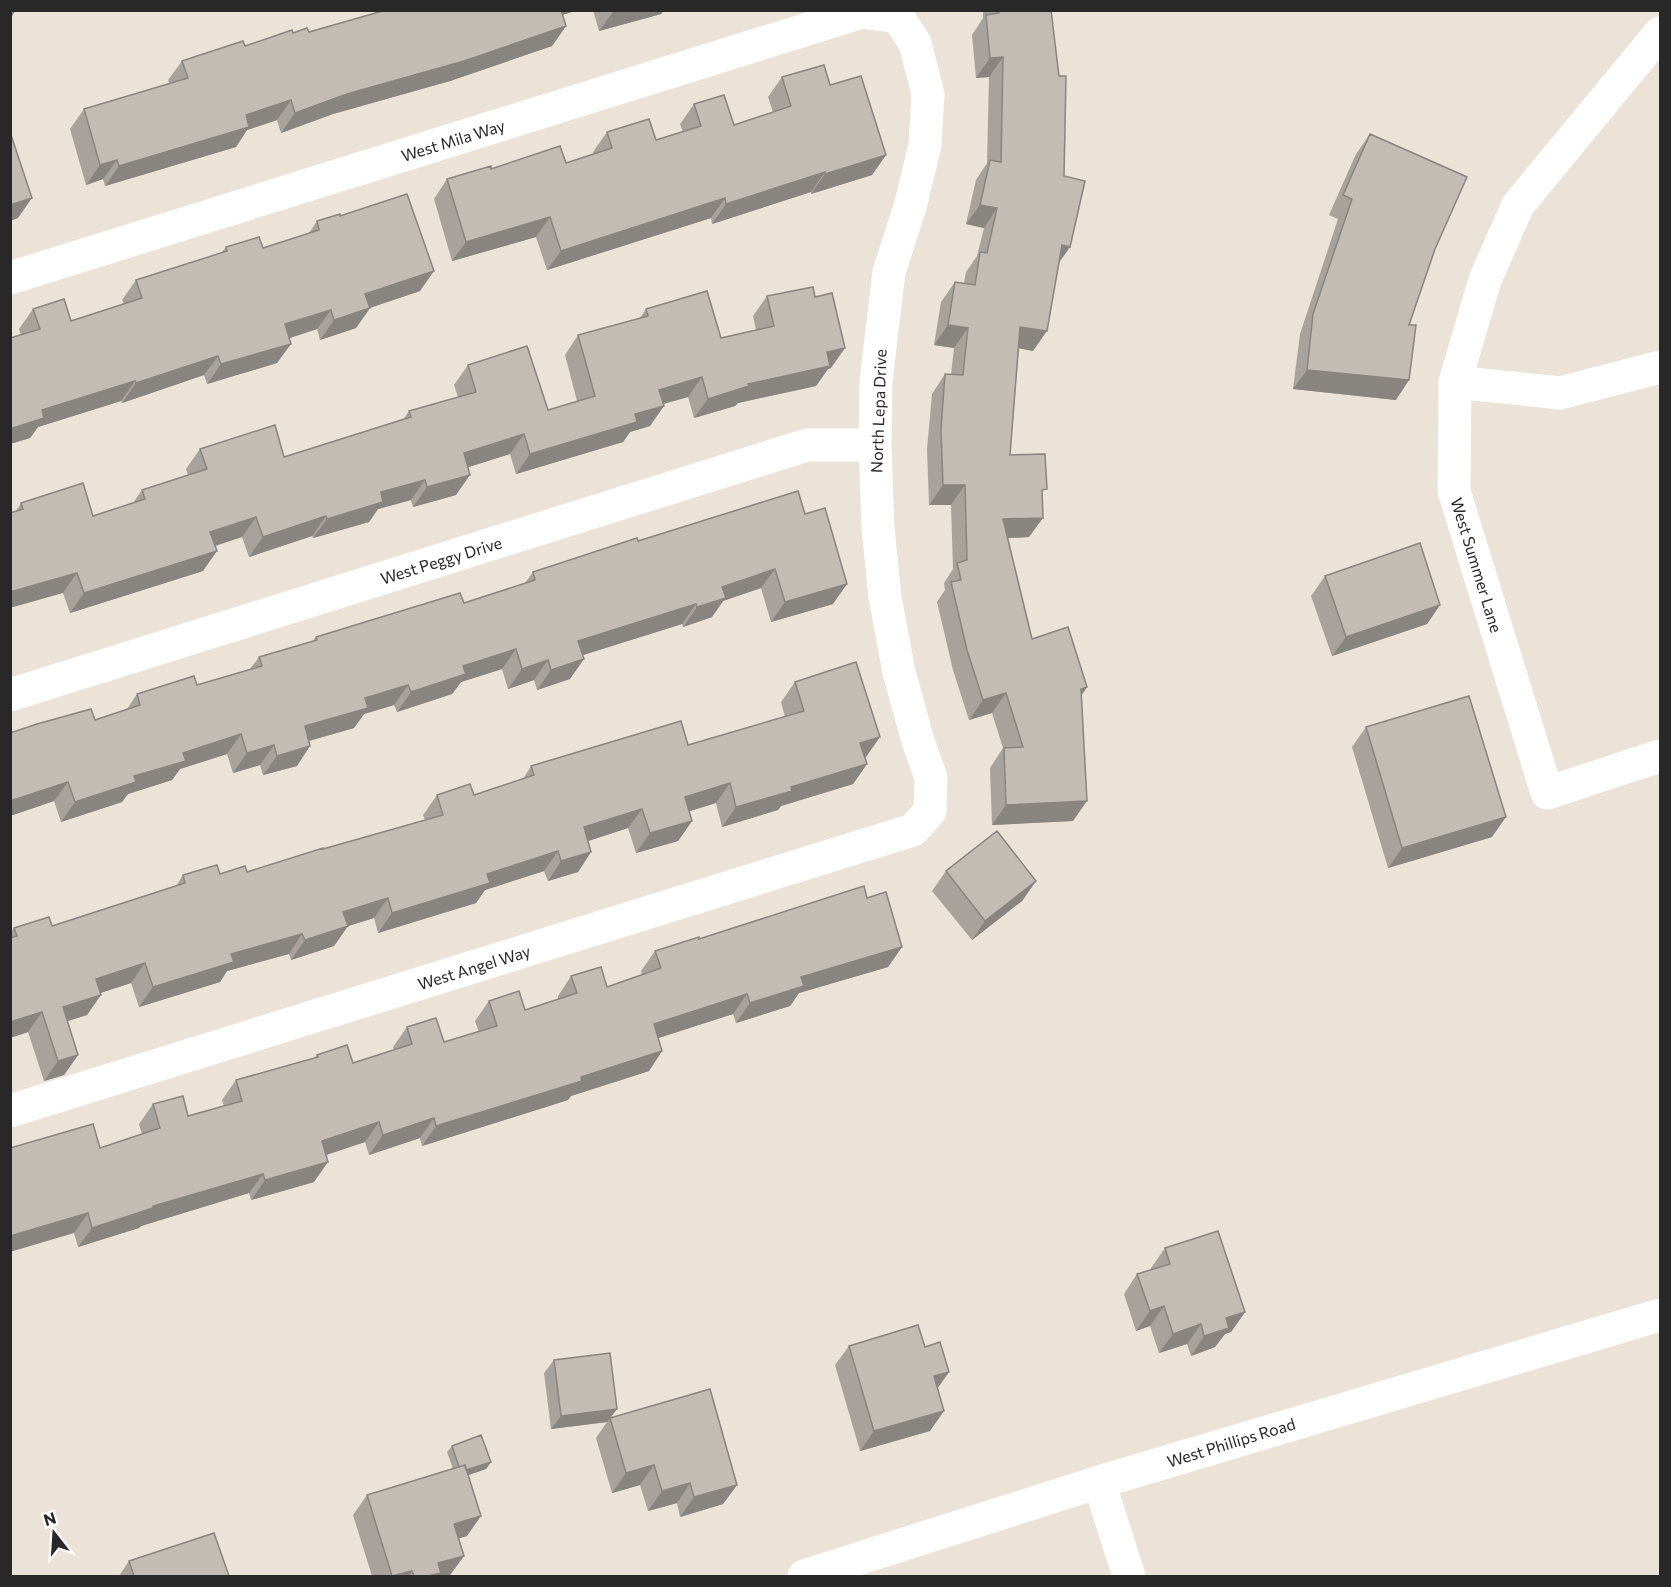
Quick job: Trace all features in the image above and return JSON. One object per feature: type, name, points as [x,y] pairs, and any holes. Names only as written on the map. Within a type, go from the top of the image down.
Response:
[{"type":"street","name":"West Mila Way","points":[[10,279],[862,12],[898,17]]},
{"type":"street","name":"North Lepa Drive","points":[[898,17],[915,43],[928,94],[925,145],[910,207],[889,272],[876,381],[875,445],[878,528],[885,597],[899,672],[931,778],[930,811]]},
{"type":"street","name":"West Summer Lane","points":[[1660,33],[1518,205],[1485,279],[1455,382],[1454,491],[1547,793],[1660,756]]},
{"type":"street","points":[[1455,382],[1560,393],[1660,367]]},
{"type":"street","name":"West Peggy Drive","points":[[10,695],[807,445],[875,445]]},
{"type":"street","name":"West Angel Way","points":[[10,1111],[913,830],[930,811]]},
{"type":"street","name":"West Phillips Road","points":[[804,1576],[1100,1482],[1660,1315]]},
{"type":"street","points":[[1100,1482],[1129,1576]]},
{"type":"building","points":[[386,10],[561,10],[566,26],[464,61],[347,94],[295,113],[291,100],[246,115],[249,127],[119,166],[117,160],[100,165],[84,109],[188,78],[182,61],[243,41],[245,46],[292,30],[293,33],[307,28],[309,32]]},
{"type":"building","points":[[998,10],[1051,10],[1059,76],[1066,76],[1064,176],[1085,181],[1070,247],[1062,245],[1047,331],[1020,327],[1010,455],[1045,454],[1047,489],[1042,490],[1043,518],[1003,519],[1032,639],[1068,627],[1087,687],[1081,689],[1087,801],[1006,805],[1004,748],[1023,747],[1006,693],[983,700],[967,650],[951,582],[961,580],[957,563],[967,560],[965,485],[943,485],[941,429],[945,374],[963,375],[968,328],[948,325],[955,282],[975,285],[980,252],[987,253],[997,208],[980,205],[990,160],[1001,162],[1003,57],[990,58],[986,15],[999,13]]},
{"type":"building","points":[[824,65],[830,85],[861,76],[886,155],[726,204],[725,198],[561,251],[550,217],[466,242],[447,179],[491,166],[491,169],[560,146],[566,163],[612,148],[607,132],[649,119],[656,140],[701,126],[694,104],[724,95],[734,125],[791,106],[782,77]]},
{"type":"building","points":[[10,132],[32,198],[10,205]]},
{"type":"building","points":[[1370,134],[1467,177],[1435,249],[1409,325],[1416,325],[1409,380],[1307,370],[1313,314],[1352,199],[1343,195]]},
{"type":"building","points":[[407,194],[434,271],[365,294],[370,308],[334,320],[331,310],[285,324],[291,344],[221,364],[218,356],[136,383],[135,381],[42,410],[44,418],[10,429],[10,338],[40,329],[33,309],[64,299],[71,321],[142,298],[136,280],[227,251],[226,247],[259,237],[263,248],[319,230],[317,221],[340,214],[340,216]]},
{"type":"building","points":[[813,287],[815,297],[832,293],[845,348],[827,352],[830,366],[748,384],[749,386],[708,399],[702,377],[659,390],[664,406],[635,414],[637,422],[530,454],[524,434],[464,453],[470,475],[427,487],[425,480],[381,492],[383,502],[327,519],[326,516],[263,537],[256,517],[210,532],[217,551],[84,593],[77,573],[10,592],[10,513],[23,509],[21,503],[83,483],[93,516],[145,499],[142,490],[207,469],[200,449],[275,425],[284,457],[411,417],[409,411],[476,392],[468,365],[527,346],[548,410],[595,396],[578,335],[648,316],[646,309],[707,291],[721,338],[774,326],[767,296]]},
{"type":"building","points":[[798,491],[805,514],[825,508],[847,584],[785,602],[775,569],[722,587],[726,598],[697,607],[696,604],[578,641],[584,659],[551,670],[548,660],[522,669],[516,649],[463,666],[466,674],[411,692],[408,685],[365,698],[368,708],[305,726],[310,746],[277,756],[274,745],[247,753],[241,734],[183,753],[186,761],[134,776],[136,782],[75,802],[68,782],[10,801],[10,733],[91,709],[95,720],[140,705],[137,694],[194,676],[197,685],[262,666],[259,657],[317,640],[316,637],[460,593],[464,603],[535,580],[533,572],[637,538],[638,541]]},
{"type":"building","points":[[1420,543],[1440,605],[1346,637],[1325,576]]},
{"type":"building","points":[[856,662],[880,737],[860,743],[867,764],[791,787],[792,791],[736,807],[730,783],[685,797],[692,821],[650,833],[642,809],[584,827],[591,852],[561,861],[558,851],[487,874],[490,883],[392,913],[388,898],[343,912],[348,926],[305,940],[302,934],[231,954],[234,962],[153,987],[145,963],[96,979],[101,995],[63,1007],[78,1055],[58,1061],[42,1012],[10,1022],[10,938],[17,936],[14,928],[49,917],[52,926],[185,883],[183,875],[217,865],[220,874],[245,866],[247,872],[323,848],[443,815],[437,795],[470,784],[474,795],[534,775],[531,766],[681,721],[688,745],[804,711],[795,682]]},
{"type":"building","points":[[1469,696],[1506,817],[1402,848],[1366,727]]},
{"type":"building","points":[[997,831],[1036,881],[985,921],[946,871]]},
{"type":"building","points":[[864,886],[867,898],[886,892],[902,947],[801,977],[804,986],[750,1003],[747,994],[654,1024],[662,1051],[581,1077],[582,1081],[436,1126],[434,1118],[383,1135],[379,1122],[322,1141],[328,1162],[265,1180],[263,1174],[153,1206],[153,1208],[92,1228],[88,1213],[10,1236],[10,1148],[93,1124],[100,1148],[160,1128],[153,1104],[183,1096],[188,1116],[242,1101],[236,1080],[318,1057],[317,1055],[347,1045],[353,1063],[412,1044],[407,1027],[436,1018],[444,1042],[497,1026],[489,1001],[519,991],[525,1010],[577,993],[571,976],[601,967],[607,987],[661,968],[655,951]]},
{"type":"building","points":[[1218,1231],[1245,1312],[1226,1318],[1229,1328],[1204,1336],[1201,1324],[1173,1334],[1164,1306],[1150,1311],[1137,1274],[1170,1264],[1165,1248]]},
{"type":"building","points":[[918,1325],[925,1347],[940,1342],[949,1372],[934,1376],[944,1411],[874,1431],[849,1346]]},
{"type":"building","points":[[610,1353],[617,1409],[561,1416],[554,1360]]},
{"type":"building","points":[[710,1389],[737,1485],[694,1497],[690,1483],[662,1491],[654,1465],[626,1473],[610,1418]]},
{"type":"building","points":[[481,1435],[491,1462],[466,1470],[465,1465],[459,1467],[452,1446]]},
{"type":"building","points":[[465,1465],[481,1516],[454,1524],[464,1556],[438,1563],[441,1573],[414,1576],[412,1571],[392,1576],[367,1495]]},
{"type":"building","points":[[214,1533],[229,1576],[134,1576],[129,1561]]}]
